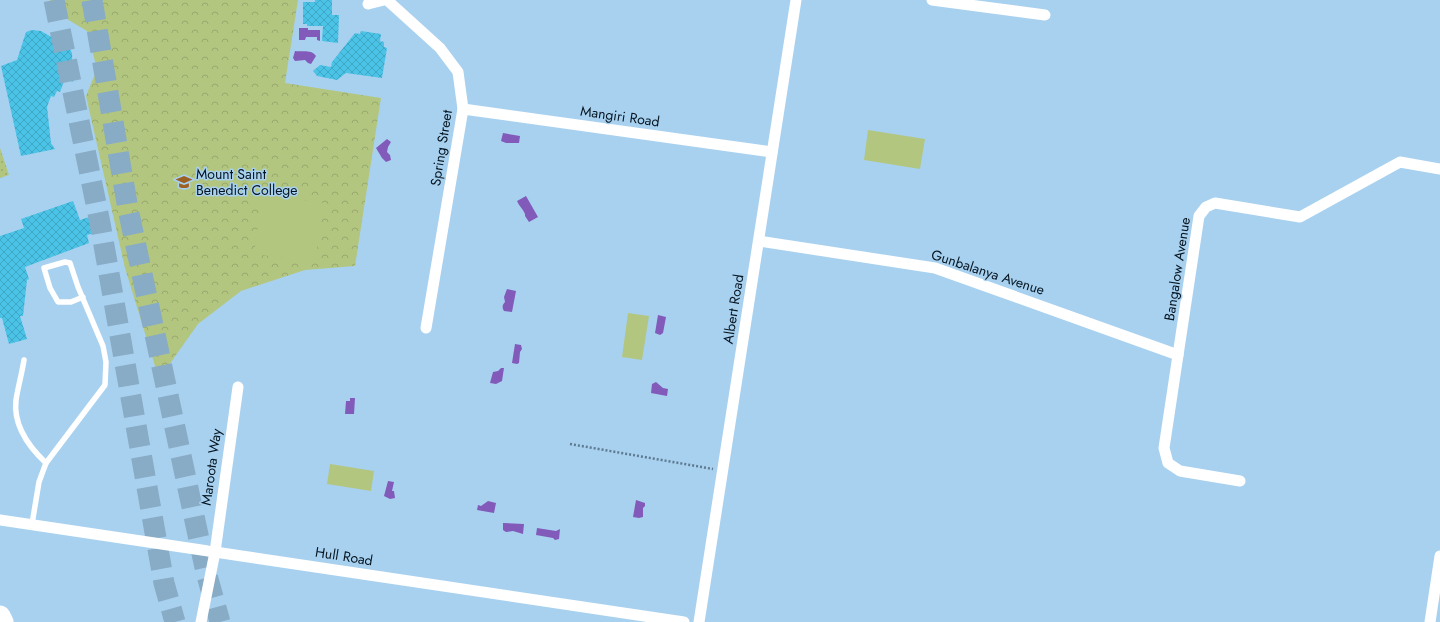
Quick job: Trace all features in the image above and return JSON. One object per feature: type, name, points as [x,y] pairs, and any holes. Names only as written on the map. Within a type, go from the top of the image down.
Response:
[{"type":"highway","points":[[0,616],[3,622]]},
{"type":"street","points":[[368,4],[386,0]]},
{"type":"street","name":"Spring Street","points":[[386,0],[440,48],[458,72],[463,109],[426,328]]},
{"type":"street","name":"Albert Road","points":[[699,622],[796,0]]},
{"type":"street","points":[[932,0],[1045,16]]},
{"type":"street","name":"Mangiri Road","points":[[463,109],[772,152]]},
{"type":"street","name":"Bangalow Avenue","points":[[1240,481],[1180,471],[1168,463],[1164,448],[1199,216],[1206,207],[1216,204],[1300,217],[1400,162],[1440,169]]},
{"type":"street","name":"Gunbalanya Avenue","points":[[759,241],[935,268],[1178,354]]},
{"type":"street","name":"Maroota Way","points":[[201,622],[215,552],[238,387]]},
{"type":"street","name":"Hull Road","points":[[0,520],[684,622]]},
{"type":"street","points":[[1430,622],[1440,556]]},
{"type":"lane","points":[[32,524],[39,482],[46,463],[105,385],[106,362],[103,346],[70,263],[65,262],[44,268],[50,288],[58,302],[71,302],[83,297]]},
{"type":"lane","points":[[24,360],[16,402],[18,422],[34,452],[46,463]]},
{"type":"path","points":[[570,444],[723,470]]},
{"type":"green space","points":[[50,0],[298,0],[285,83],[381,98],[355,266],[305,270],[241,291],[198,324],[159,379],[125,268],[86,96],[97,69],[87,31],[50,9]]},
{"type":"green space","points":[[868,130],[925,139],[920,169],[864,160]]},
{"type":"green space","points":[[0,148],[9,175],[0,178]]},
{"type":"green space","points":[[262,195],[324,203],[315,262],[254,254]]},
{"type":"green space","points":[[628,313],[649,316],[642,360],[622,357]]},
{"type":"green space","points":[[330,464],[374,471],[371,491],[327,484]]},
{"type":"shaded area","points":[[299,28],[320,30],[320,41],[317,40],[317,37],[306,37],[305,40],[299,40]]},
{"type":"shaded area","points":[[295,51],[312,52],[316,56],[311,64],[305,60],[295,61],[293,58]]},
{"type":"shaded area","points":[[503,133],[520,136],[519,143],[506,143],[501,141]]},
{"type":"shaded area","points":[[387,139],[391,142],[387,152],[390,155],[391,160],[386,162],[376,148]]},
{"type":"shaded area","points":[[526,196],[538,217],[529,222],[517,201]]},
{"type":"shaded area","points":[[507,289],[516,291],[512,312],[504,311],[503,309],[505,302],[504,297]]},
{"type":"shaded area","points":[[658,315],[666,317],[663,333],[660,335],[655,333]]},
{"type":"shaded area","points":[[515,344],[521,345],[522,349],[520,352],[519,363],[517,364],[512,363]]},
{"type":"shaded area","points":[[501,368],[504,368],[502,381],[496,384],[490,383],[493,372],[498,371]]},
{"type":"shaded area","points":[[656,382],[663,388],[668,389],[667,396],[651,393],[652,384]]},
{"type":"shaded area","points":[[350,398],[355,398],[354,414],[345,414],[346,401],[350,401]]},
{"type":"shaded area","points":[[388,481],[394,482],[392,491],[394,491],[395,498],[390,499],[384,496]]},
{"type":"shaded area","points":[[636,500],[645,503],[643,508],[643,517],[633,517]]},
{"type":"shaded area","points":[[488,501],[496,503],[494,513],[477,510],[478,505],[481,506]]},
{"type":"shaded area","points":[[503,523],[524,524],[523,534],[513,531],[506,532],[503,530]]},
{"type":"shaded area","points":[[537,528],[556,531],[560,529],[559,539],[555,540],[553,538],[536,535]]},
{"type":"building","points":[[315,0],[332,0],[332,15],[339,15],[338,43],[322,41],[323,26],[307,26],[307,24],[303,24],[303,2],[315,2]]},
{"type":"building","points":[[32,30],[41,31],[69,47],[72,53],[73,82],[65,79],[60,92],[57,91],[54,97],[51,96],[47,107],[51,143],[55,149],[21,156],[1,66],[17,60],[26,32]]},
{"type":"building","points":[[361,31],[381,34],[380,41],[384,42],[384,47],[387,48],[382,78],[346,73],[337,80],[317,76],[313,71],[320,65],[331,67],[332,62],[355,33],[360,34]]},
{"type":"building","points":[[73,201],[80,220],[92,216],[97,232],[87,235],[89,243],[25,267],[29,279],[27,280],[23,316],[20,316],[27,339],[9,344],[2,318],[0,318],[0,236],[24,228],[21,219]]},
{"type":"tunnel","points":[[54,0],[100,223],[164,583],[175,622]]},
{"type":"tunnel","points":[[92,0],[128,209],[206,572],[220,622]]},
{"type":"place","name":"Mount Saint Benedict College","points":[[184,182]]}]
